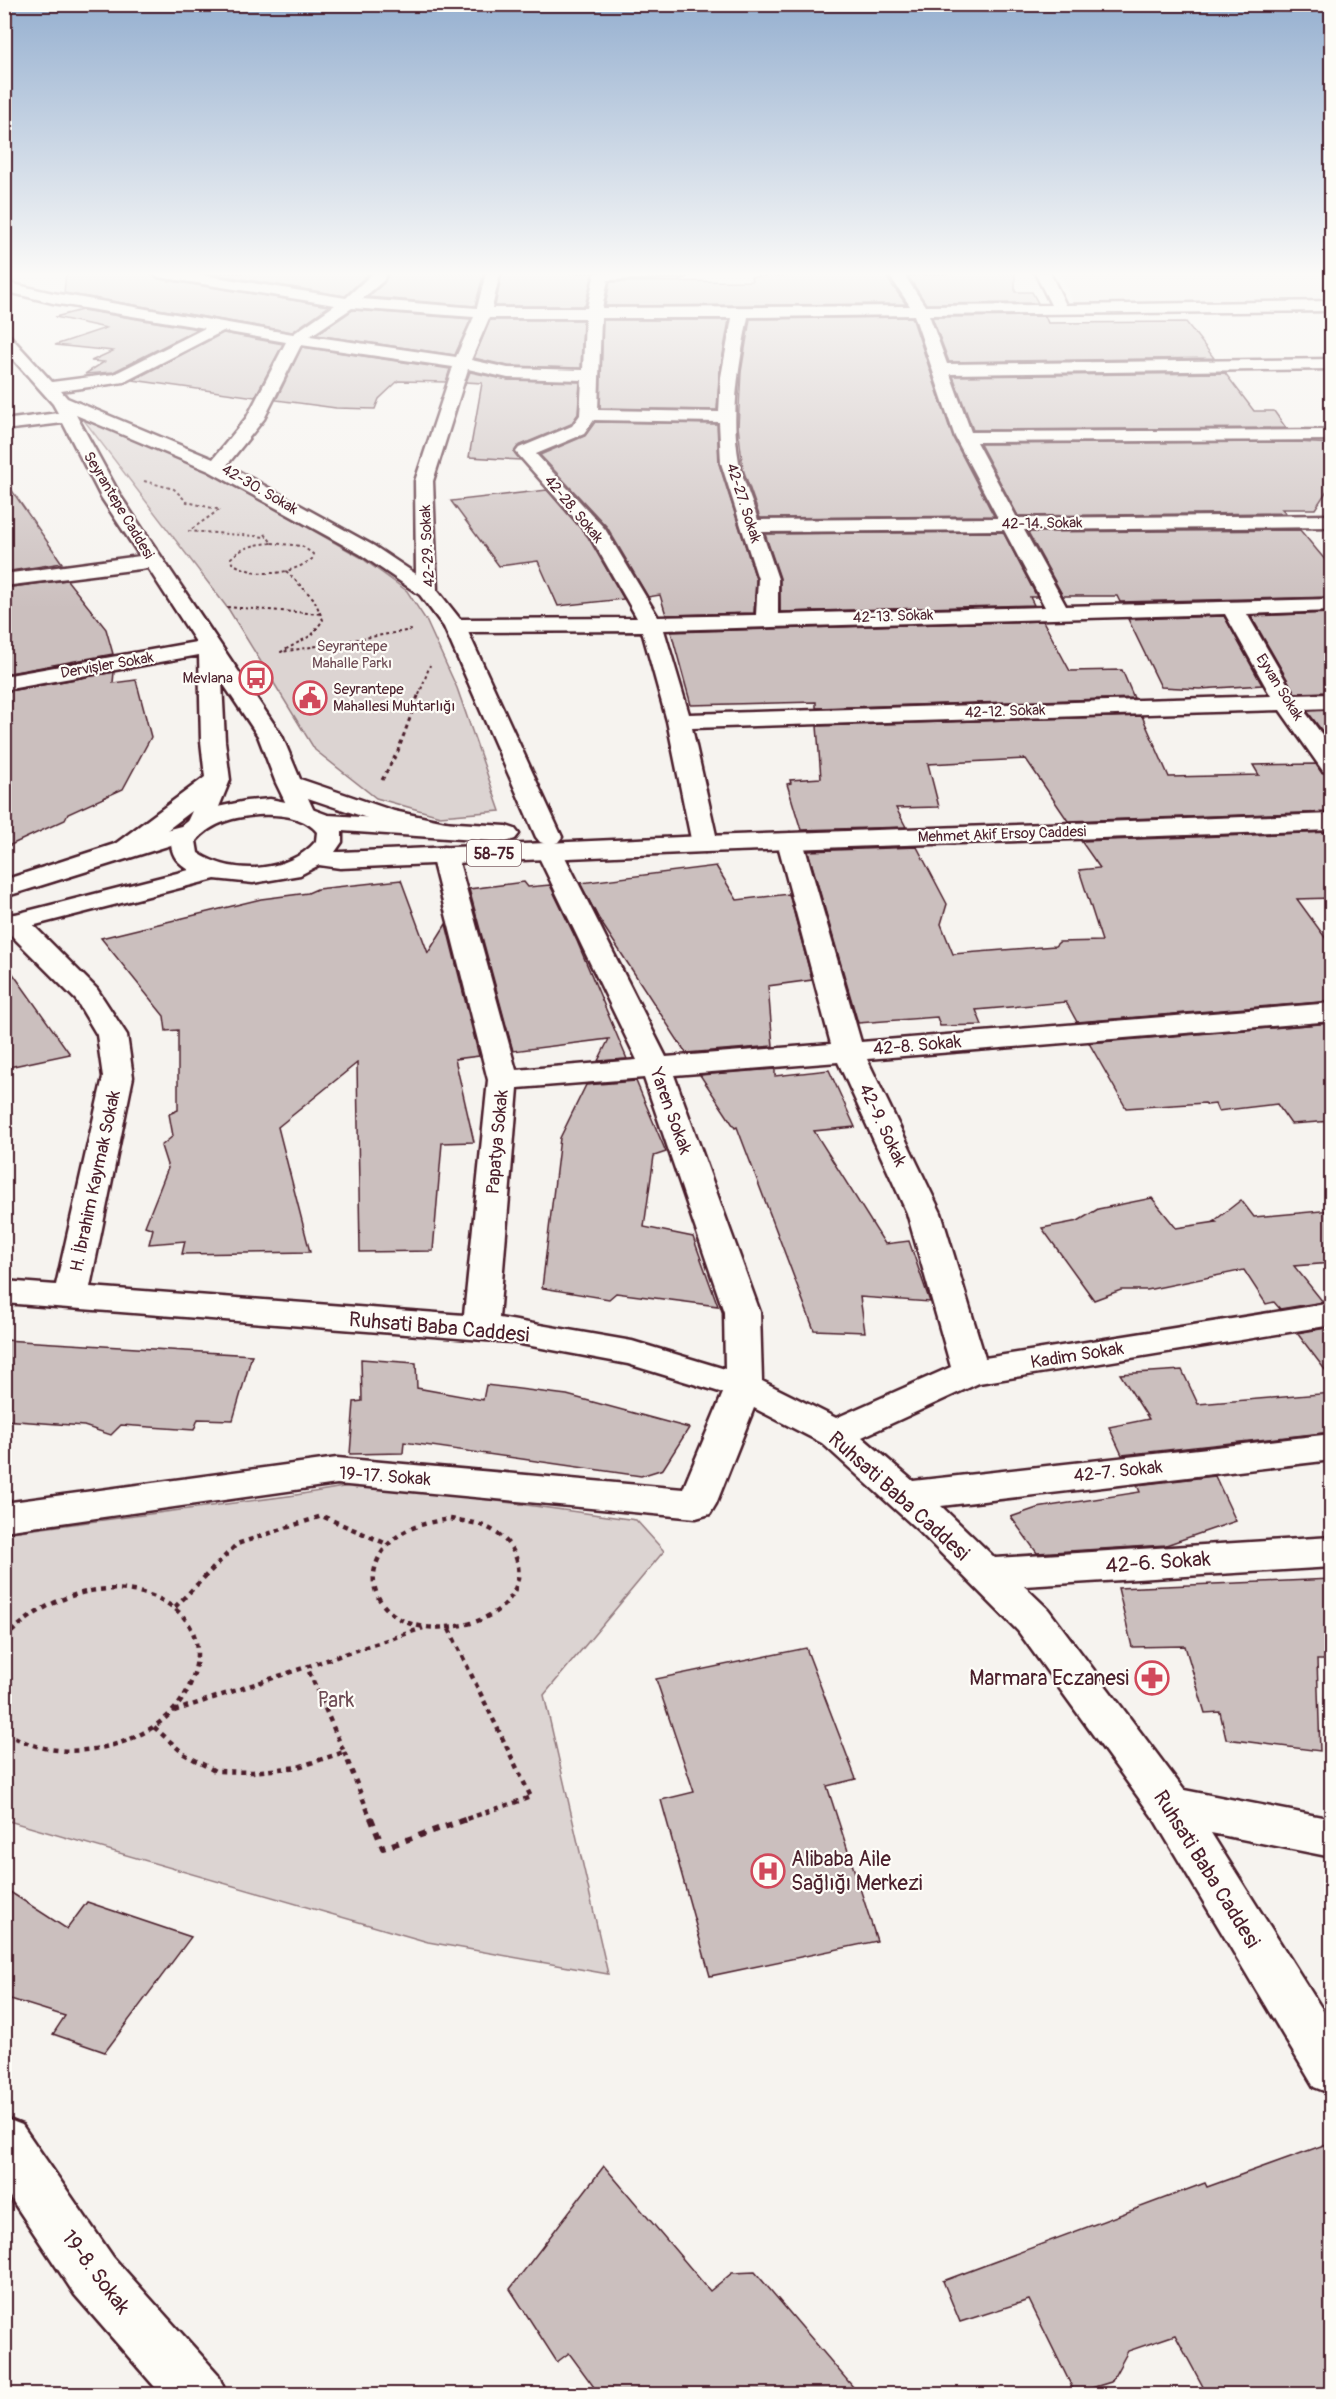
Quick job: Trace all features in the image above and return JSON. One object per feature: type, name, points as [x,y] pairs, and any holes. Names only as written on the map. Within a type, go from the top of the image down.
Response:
[{"type":"street","name":"Seyrantepe Caddesi","points":[[46,385],[60,402],[111,497],[270,736],[288,783],[312,817]]},
{"type":"street","points":[[4,425],[101,385]]},
{"type":"street","name":"42-30. Sokak","points":[[273,385],[255,420],[216,467],[367,550],[427,591]]},
{"type":"street","name":"42-29. Sokak","points":[[455,385],[424,481],[427,591],[454,626],[549,844]]},
{"type":"street","points":[[590,385],[589,415],[728,417]]},
{"type":"street","name":"42-27. Sokak","points":[[729,385],[730,463],[768,579],[767,620]]},
{"type":"street","points":[[947,385],[964,437],[1058,611]]},
{"type":"street","points":[[60,402],[216,467]]},
{"type":"street","name":"42-28. Sokak","points":[[589,415],[578,430],[525,452],[598,533],[651,624],[680,721],[705,844]]},
{"type":"street","points":[[964,437],[1332,435]]},
{"type":"street","name":"42-14. Sokak","points":[[752,526],[1332,520]]},
{"type":"street","points":[[4,580],[152,561]]},
{"type":"street","name":"42-13. Sokak","points":[[454,626],[651,624],[1332,605]]},
{"type":"street","name":"Eyvan Sokak","points":[[1232,607],[1286,702],[1332,766]]},
{"type":"street","points":[[210,646],[213,741],[218,780],[194,828],[183,840],[186,856],[197,865],[213,872],[236,875],[272,873],[294,867],[315,857],[328,843],[329,832],[312,817]]},
{"type":"street","name":"Dervişler Sokak","points":[[4,683],[210,646]]},
{"type":"street","name":"42-12. Sokak","points":[[680,721],[1332,701]]},
{"type":"street","points":[[124,850],[218,780]]},
{"type":"street","points":[[288,783],[388,817],[449,843]]},
{"type":"street","name":"Mehmet Akif Ersoy Caddesi","points":[[194,828],[225,813],[247,808],[281,807],[312,817],[449,843]]},
{"type":"street","name":"Mehmet Akif Ersoy Caddesi","points":[[315,857],[340,860],[449,843],[672,846],[1332,822]]},
{"type":"street","points":[[4,890],[194,828]]},
{"type":"street","name":"42-9. Sokak","points":[[790,841],[848,1050],[924,1213],[971,1372]]},
{"type":"street","name":"Papatya Sokak","points":[[449,843],[503,1080],[480,1328]]},
{"type":"street","name":"Yaren Sokak","points":[[549,844],[656,1067],[742,1312],[744,1387]]},
{"type":"street","points":[[9,924],[213,872]]},
{"type":"street","name":"H. İbrahim Kaymak Sokak","points":[[9,924],[87,995],[112,1035],[118,1077],[70,1298]]},
{"type":"street","name":"42-8. Sokak","points":[[503,1080],[1332,1012]]},
{"type":"street","name":"Ruhsati Baba Caddesi","points":[[4,1292],[510,1330],[632,1353],[744,1387],[835,1434],[933,1521],[1033,1620],[1170,1806],[1332,2071]]},
{"type":"street","name":"Kadim Sokak","points":[[835,1434],[971,1372],[1332,1314]]},
{"type":"street","name":"19-17. Sokak","points":[[4,1517],[337,1471],[696,1504],[744,1387]]},
{"type":"street","name":"42-7. Sokak","points":[[904,1496],[1332,1447]]},
{"type":"street","name":"42-6. Sokak","points":[[984,1573],[1332,1552]]},
{"type":"street","points":[[1170,1806],[1332,1838]]},
{"type":"street","name":"19-8. Sokak","points":[[4,2142],[94,2276],[198,2394]]},
{"type":"path","points":[[98,472],[167,486],[181,491],[187,502],[228,512]]},
{"type":"path","points":[[219,510],[189,531],[268,537]]},
{"type":"path","points":[[261,528],[272,543]]},
{"type":"path","points":[[272,543],[303,546],[313,554],[307,564],[286,571],[252,572],[232,563],[231,558],[235,553],[272,543]]},
{"type":"path","points":[[286,571],[310,594],[321,609],[323,620],[312,635],[281,651],[416,629]]},
{"type":"path","points":[[183,607],[256,608],[322,614]]},
{"type":"path","points":[[366,810],[398,751],[432,658]]},
{"type":"path","points":[[175,1607],[237,1544],[322,1516],[387,1544]]},
{"type":"path","points":[[450,1519],[474,1521],[495,1530],[512,1543],[520,1559],[520,1578],[512,1597],[495,1613],[472,1623],[449,1629],[424,1627],[402,1621],[386,1610],[374,1595],[371,1578],[376,1560],[387,1544],[403,1532],[424,1523],[450,1519]]},
{"type":"path","points":[[4,1639],[17,1625],[47,1606],[81,1593],[116,1589],[148,1595],[175,1607],[193,1627],[200,1652],[195,1679],[180,1704],[154,1727],[122,1743],[86,1752],[50,1752],[20,1742],[4,1731]]},
{"type":"path","points":[[171,1712],[424,1627]]},
{"type":"path","points":[[307,1667],[383,1848],[531,1797],[449,1629]]},
{"type":"path","points":[[154,1727],[184,1754],[215,1772],[254,1772],[298,1767],[344,1752]]},
{"type":"green space","name":"Seyrantepe Mahalle Parkı","points":[[80,415],[142,439],[215,475],[360,557],[407,591],[426,620],[457,688],[500,811],[440,816],[376,798],[315,750],[229,610]]},
{"type":"green space","name":"Park","points":[[367,1483],[636,1520],[664,1551],[544,1695],[608,1974],[428,1942],[5,1820],[4,1533],[296,1495]]},
{"type":"building","points":[[169,385],[261,385],[255,397]]},
{"type":"building","points":[[283,385],[394,385],[379,399],[375,409],[336,408],[276,400]]},
{"type":"building","points":[[482,385],[580,385],[578,414],[571,424],[518,446],[514,452],[520,460],[469,457]]},
{"type":"building","points":[[601,385],[719,385],[717,410],[600,408]]},
{"type":"building","points":[[740,385],[935,385],[953,438],[994,516],[760,518],[743,469],[738,426]]},
{"type":"building","points":[[956,385],[1234,385],[1254,411],[1274,411],[1286,428],[973,430]]},
{"type":"building","points":[[595,422],[717,424],[719,464],[756,579],[754,613],[666,615],[660,595],[648,597],[607,527],[540,455],[585,436]]},
{"type":"building","points":[[1297,442],[1332,444],[1332,483],[1315,509],[1282,509],[1286,513],[1018,516],[980,444]]},
{"type":"building","points":[[4,479],[62,563],[4,572]]},
{"type":"building","points":[[547,490],[588,537],[624,599],[558,606],[538,561],[499,566],[451,501]]},
{"type":"building","points":[[1300,530],[1332,568],[1332,597],[1120,602],[1117,596],[1063,596],[1028,532]]},
{"type":"building","points":[[1003,532],[1037,597],[1030,597],[1034,605],[780,612],[780,578],[765,534]]},
{"type":"building","points":[[67,580],[106,629],[113,654],[4,674],[4,588]]},
{"type":"building","points":[[1332,613],[1332,692],[1295,693],[1251,616]]},
{"type":"building","points":[[1224,616],[1262,685],[1200,689],[1161,687],[1128,619]]},
{"type":"building","points":[[1043,621],[1070,671],[1122,670],[1134,698],[816,708],[816,702],[691,705],[671,632]]},
{"type":"building","points":[[114,672],[113,683],[136,680],[151,737],[123,789],[68,814],[65,820],[4,848],[4,692]]},
{"type":"building","points":[[1332,710],[1332,744],[1307,711]]},
{"type":"building","points":[[1142,716],[1169,777],[1259,775],[1253,765],[1316,764],[1321,772],[1332,775],[1332,812],[1068,821],[1026,759],[928,764],[939,807],[896,808],[906,827],[801,830],[787,784],[791,783],[790,780],[821,778],[817,726]]},
{"type":"building","points":[[1332,832],[1332,898],[1297,899],[1332,947],[1332,1001],[1077,1022],[1066,1002],[976,1010],[982,1025],[940,1026],[937,1017],[858,1023],[808,851],[917,847],[947,904],[941,924],[953,954],[1055,946],[1059,942],[1102,941],[1079,870],[1100,868],[1081,841]]},
{"type":"building","points":[[716,866],[737,900],[789,894],[812,980],[768,986],[773,1046],[686,1053],[599,919],[580,883]]},
{"type":"building","points":[[401,880],[428,953],[446,924],[479,1056],[455,1059],[474,1142],[442,1143],[433,1251],[360,1252],[357,1063],[278,1127],[310,1252],[182,1254],[185,1241],[149,1244],[153,1229],[145,1226],[168,1168],[161,1146],[173,1136],[169,1114],[178,1110],[178,1030],[166,1031],[164,1016],[101,938],[261,899],[308,893],[317,889]]},
{"type":"building","points":[[524,882],[528,887],[550,885],[577,941],[627,1059],[598,1061],[609,1039],[513,1051],[469,889]]},
{"type":"building","points":[[4,961],[70,1054],[4,1068]]},
{"type":"building","points":[[1332,1023],[1332,1121],[1291,1124],[1277,1104],[1218,1111],[1215,1104],[1205,1103],[1126,1108],[1089,1043]]},
{"type":"building","points":[[775,1069],[775,1076],[829,1070],[855,1127],[814,1131],[885,1244],[909,1241],[930,1302],[860,1297],[865,1332],[814,1330],[737,1127],[735,1128],[700,1075]]},
{"type":"building","points":[[636,1081],[666,1152],[654,1156],[644,1227],[693,1237],[718,1306],[616,1293],[609,1299],[542,1288],[560,1138],[586,1085]]},
{"type":"building","points":[[1152,1198],[1176,1228],[1216,1222],[1214,1221],[1241,1200],[1254,1217],[1332,1210],[1332,1263],[1294,1266],[1323,1302],[1280,1309],[1274,1302],[1266,1304],[1244,1270],[1147,1290],[1121,1290],[1094,1300],[1042,1228],[1078,1221],[1098,1209]]},
{"type":"building","points":[[1332,1327],[1332,1379],[1297,1333]]},
{"type":"building","points":[[4,1340],[252,1355],[233,1420],[198,1419],[194,1430],[121,1425],[111,1435],[84,1426],[4,1420]]},
{"type":"building","points":[[361,1359],[416,1363],[417,1388],[483,1400],[486,1385],[567,1395],[689,1428],[663,1469],[641,1476],[404,1442],[403,1453],[350,1454],[354,1402],[362,1401]]},
{"type":"building","points":[[1182,1370],[1198,1404],[1332,1393],[1332,1432],[1122,1455],[1109,1427],[1149,1419],[1120,1374]]},
{"type":"building","points":[[1215,1476],[1236,1521],[1166,1545],[1037,1553],[1011,1517],[1037,1508],[1140,1492],[1137,1485]]},
{"type":"building","points":[[1332,1579],[1332,1660],[1317,1660],[1320,1751],[1226,1739],[1220,1712],[1205,1713],[1185,1646],[1132,1647],[1118,1588]]},
{"type":"building","name":"Alibaba Aile Sağlığı Merkezi","points":[[806,1648],[856,1779],[827,1786],[877,1941],[710,1976],[661,1800],[694,1792],[656,1679]]},
{"type":"building","points":[[4,1888],[67,1929],[87,1902],[191,1937],[105,2052],[53,2034],[65,2016],[4,1997]]},
{"type":"building","points":[[1332,2142],[1332,2394],[1207,2394],[1175,2335],[1128,2351],[1111,2382],[1075,2393],[1029,2300],[960,2322],[943,2281],[1205,2183],[1207,2187]]},
{"type":"building","points":[[604,2166],[710,2291],[732,2273],[755,2272],[859,2394],[599,2394],[569,2353],[557,2362],[510,2289]]},
{"type":"place","name":"Mevlana","points":[[256,678]]},
{"type":"place","name":"Seyrantepe Mahallesi Muhtarlığı","points":[[310,698]]},
{"type":"place","name":"Marmara Eczanesi","points":[[1152,1678]]},
{"type":"place","name":"Alibaba Aile Sağlığı Merkezi","points":[[768,1871]]}]
